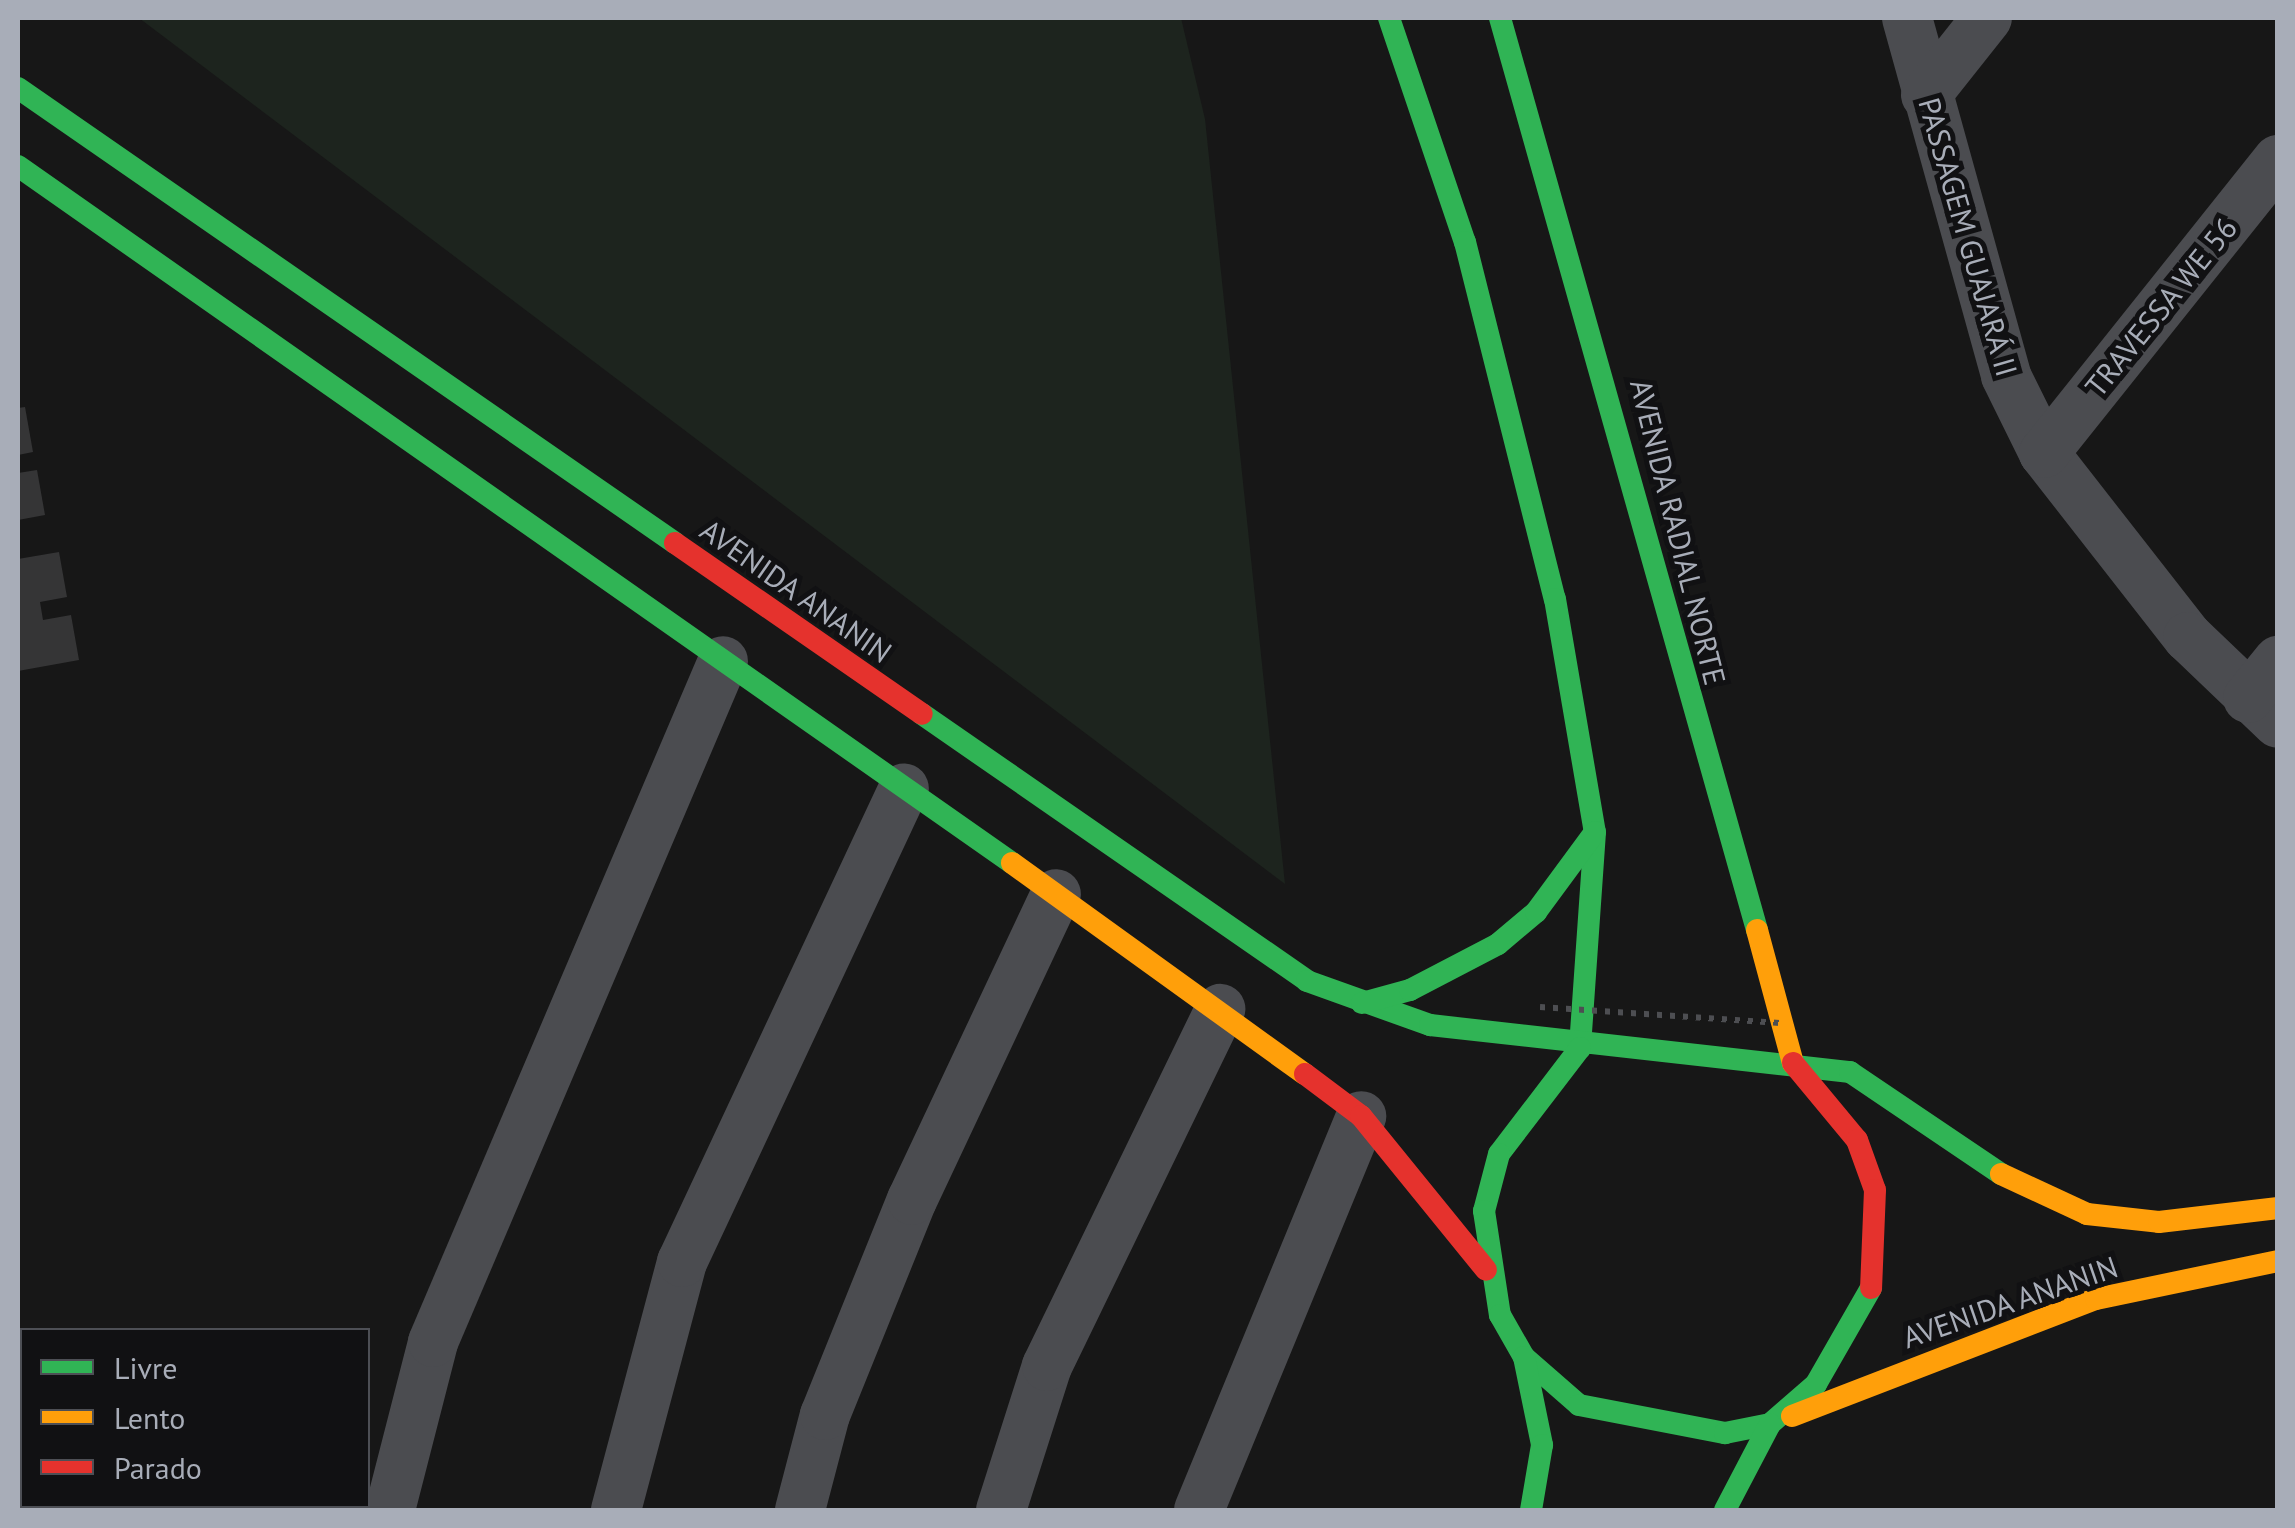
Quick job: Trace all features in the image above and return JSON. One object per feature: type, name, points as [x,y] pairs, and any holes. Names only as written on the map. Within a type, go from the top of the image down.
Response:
[{"type":"main road","points":[[1389,18],[1465,242],[1556,599],[1595,832],[1580,1048],[1499,1154],[1484,1211],[1486,1270]]},
{"type":"main road","name":"AVENIDA RADIAL NORTE","points":[[1500,18],[1793,1063]]},
{"type":"main road","name":"AVENIDA ANANIN","points":[[18,88],[1255,950],[1362,1003],[1430,1026],[1580,1048],[1747,1056],[1850,1072],[1998,1173],[2087,1214],[2159,1222],[2278,1208]]},
{"type":"main road","points":[[18,166],[1220,1008],[1361,1116],[1486,1270],[1524,1357],[1542,1445],[1531,1510]]},
{"type":"main road","points":[[1362,1003],[1410,990],[1498,944],[1536,912],[1595,832]]},
{"type":"main road","points":[[1726,1510],[1770,1424],[1845,1345],[1879,1244],[1875,1190],[1857,1140],[1793,1063]]},
{"type":"main road","name":"AVENIDA ANANIN","points":[[1524,1357],[1580,1405],[1725,1433],[1770,1424],[2096,1299],[2278,1261]]},
{"type":"street","name":"PASSAGEM GUAJARÁ II","points":[[1907,18],[2006,376],[2044,453],[2188,637],[2268,694]]},
{"type":"street","points":[[1926,94],[1987,18]]},
{"type":"street","name":"TRAVESSA WE 56","points":[[2044,453],[2278,160]]},
{"type":"street","points":[[390,1510],[433,1342],[723,661]]},
{"type":"street","points":[[616,1510],[682,1262],[904,788]]},
{"type":"street","points":[[800,1510],[826,1415],[912,1200],[1056,894]]},
{"type":"street","points":[[1001,1510],[1047,1366],[1220,1008]]},
{"type":"street","points":[[1199,1510],[1361,1116]]},
{"type":"path","points":[[1540,1007],[1782,1022]]},
{"type":"shaded area","points":[[139,18],[1181,18],[1205,119],[1285,884]]},
{"type":"building","points":[[25,407],[33,452],[18,455],[18,408]]},
{"type":"building","points":[[37,470],[45,515],[18,520],[18,473]]},
{"type":"building","points":[[59,552],[67,597],[40,602],[43,620],[71,615],[79,660],[18,671],[18,559]]},
{"type":"traffic: fast","points":[[1389,18],[1465,242],[1555,599],[1595,832],[1580,1048]]},
{"type":"traffic: fast","points":[[1500,18],[1757,930]]},
{"type":"traffic: fast","points":[[18,88],[675,543]]},
{"type":"traffic: fast","points":[[18,166],[1012,863]]},
{"type":"traffic: fast","points":[[922,714],[1307,981],[1430,1025],[1850,1072],[2001,1174]]},
{"type":"traffic: fast","points":[[1362,1003],[1410,990],[1498,944],[1536,912],[1595,832]]},
{"type":"traffic: fast","points":[[1580,1048],[1499,1154],[1484,1211],[1500,1315],[1524,1357],[1579,1405],[1725,1433],[1770,1424],[1816,1384],[1871,1288]]},
{"type":"traffic: fast","points":[[1524,1357],[1542,1445],[1531,1510]]},
{"type":"traffic: fast","points":[[1725,1510],[1770,1424]]},
{"type":"traffic: slow","points":[[1012,863],[1305,1074]]},
{"type":"traffic: slow","points":[[1757,930],[1793,1063]]},
{"type":"traffic: slow","points":[[2001,1174],[2087,1214],[2159,1222],[2278,1208]]},
{"type":"traffic: slow","points":[[1792,1416],[2096,1299],[2278,1261]]},
{"type":"traffic: jam","points":[[675,543],[922,714]]},
{"type":"traffic: jam","points":[[1793,1063],[1857,1140],[1875,1190],[1871,1288]]},
{"type":"traffic: jam","points":[[1305,1074],[1361,1116],[1486,1270]]}]
